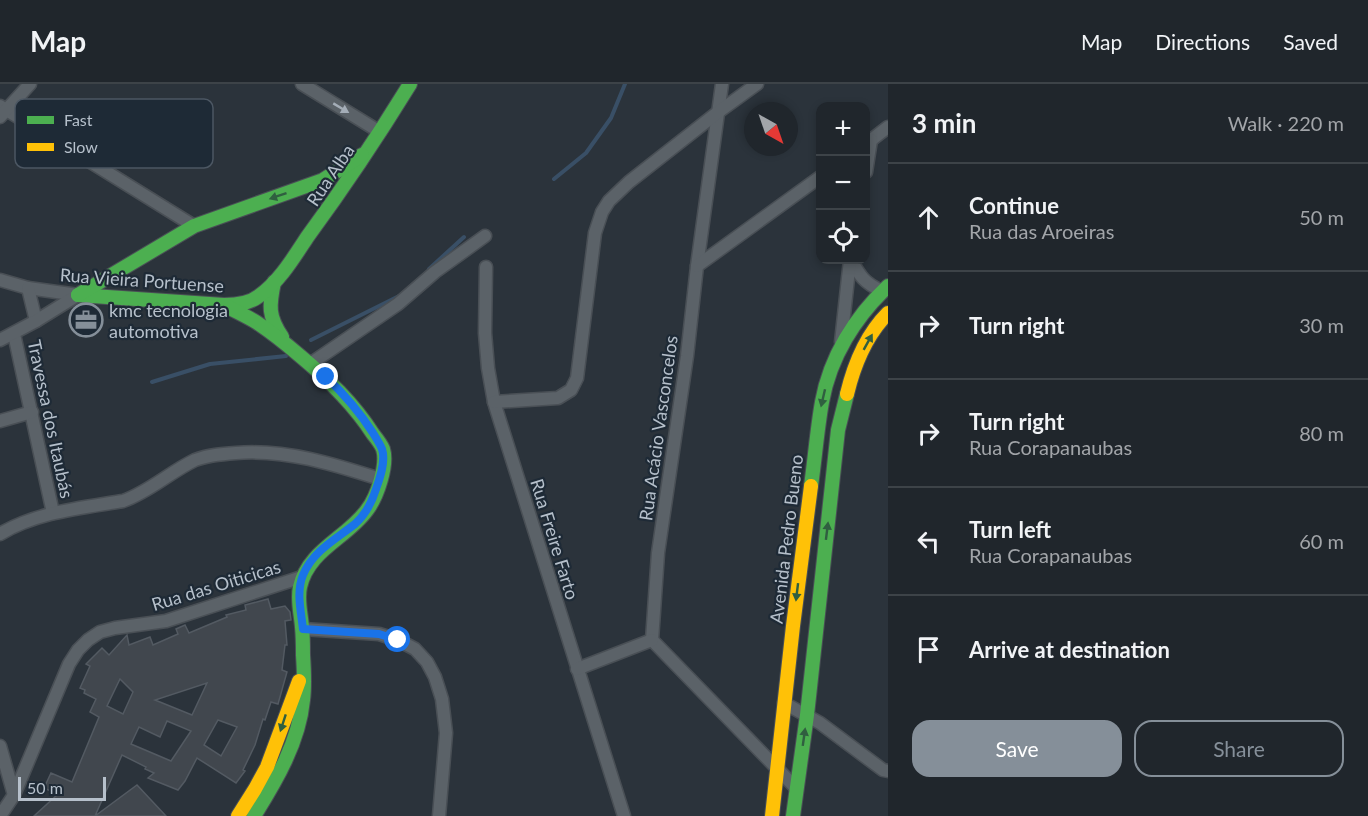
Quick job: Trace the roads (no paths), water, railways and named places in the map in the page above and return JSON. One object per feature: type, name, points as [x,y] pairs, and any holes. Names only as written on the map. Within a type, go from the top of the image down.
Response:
[{"type":"street","points":[[15,119],[2,111],[30,84]]},
{"type":"street","points":[[302,84],[380,132]]},
{"type":"street","name":"Rua Alba","points":[[274,282],[336,199],[410,84]]},
{"type":"street","name":"Rua Acácio Vasconcelos","points":[[652,640],[658,553],[687,356],[722,84]]},
{"type":"street","points":[[494,402],[558,398],[575,386],[595,233],[602,212],[609,201],[629,182],[757,84]]},
{"type":"street","points":[[870,140],[888,127]]},
{"type":"street","points":[[0,340],[14,334],[194,226],[323,180],[368,151]]},
{"type":"street","points":[[97,168],[194,226]]},
{"type":"street","points":[[323,180],[332,185],[336,199]]},
{"type":"street","points":[[697,266],[816,180]]},
{"type":"street","points":[[310,364],[398,304],[435,272],[485,236]]},
{"type":"street","points":[[841,343],[851,264]]},
{"type":"street","points":[[853,264],[866,282],[885,288]]},
{"type":"street","name":"Rua Freire Farto","points":[[486,267],[485,333],[494,402],[624,816]]},
{"type":"street","name":"Rua Vieira Portuense","points":[[0,280],[28,288],[78,295],[224,305],[248,302],[258,297],[274,282]]},
{"type":"street","points":[[102,280],[113,297]]},
{"type":"street","points":[[274,282],[269,312],[273,324],[285,342]]},
{"type":"street","points":[[28,288],[36,321]]},
{"type":"street","name":"Avenida Pedro Bueno","points":[[772,816],[779,741],[822,400],[841,343],[857,319],[885,288]]},
{"type":"street","points":[[224,305],[285,342],[350,400],[383,450],[380,479],[369,507],[357,522],[318,553],[307,566],[302,577],[299,600],[303,629],[302,707],[295,737],[283,766],[254,816]]},
{"type":"street","points":[[793,816],[807,715],[838,430],[851,378],[866,344],[879,322],[888,314]]},
{"type":"street","name":"Travessa dos Itaubás","points":[[14,334],[53,513]]},
{"type":"street","points":[[0,421],[32,412]]},
{"type":"street","points":[[0,534],[20,524],[53,513],[132,498],[198,459],[221,454],[247,452],[285,454],[328,462],[380,479]]},
{"type":"street","name":"Rua das Oiticicas","points":[[0,816],[14,795],[69,664],[88,640],[100,632],[166,621],[302,577]]},
{"type":"street","points":[[303,629],[379,634],[415,649],[427,662],[442,699],[446,734],[439,816]]},
{"type":"street","points":[[577,669],[652,640],[796,788]]},
{"type":"street","points":[[238,816],[262,777],[270,759],[303,669]]},
{"type":"street","points":[[784,703],[838,735],[888,771]]},
{"type":"street","points":[[748,740],[762,746],[779,741]]},
{"type":"street","points":[[0,746],[14,795]]},
{"type":"waterway","points":[[554,179],[586,153],[611,118],[625,84]]},
{"type":"waterway","points":[[429,269],[464,237]]},
{"type":"waterway","points":[[311,340],[399,296]]},
{"type":"waterway","points":[[152,382],[210,364],[286,356]]},
{"type":"place","name":"kmc tecnologia automotiva","points":[[86,320]]}]
